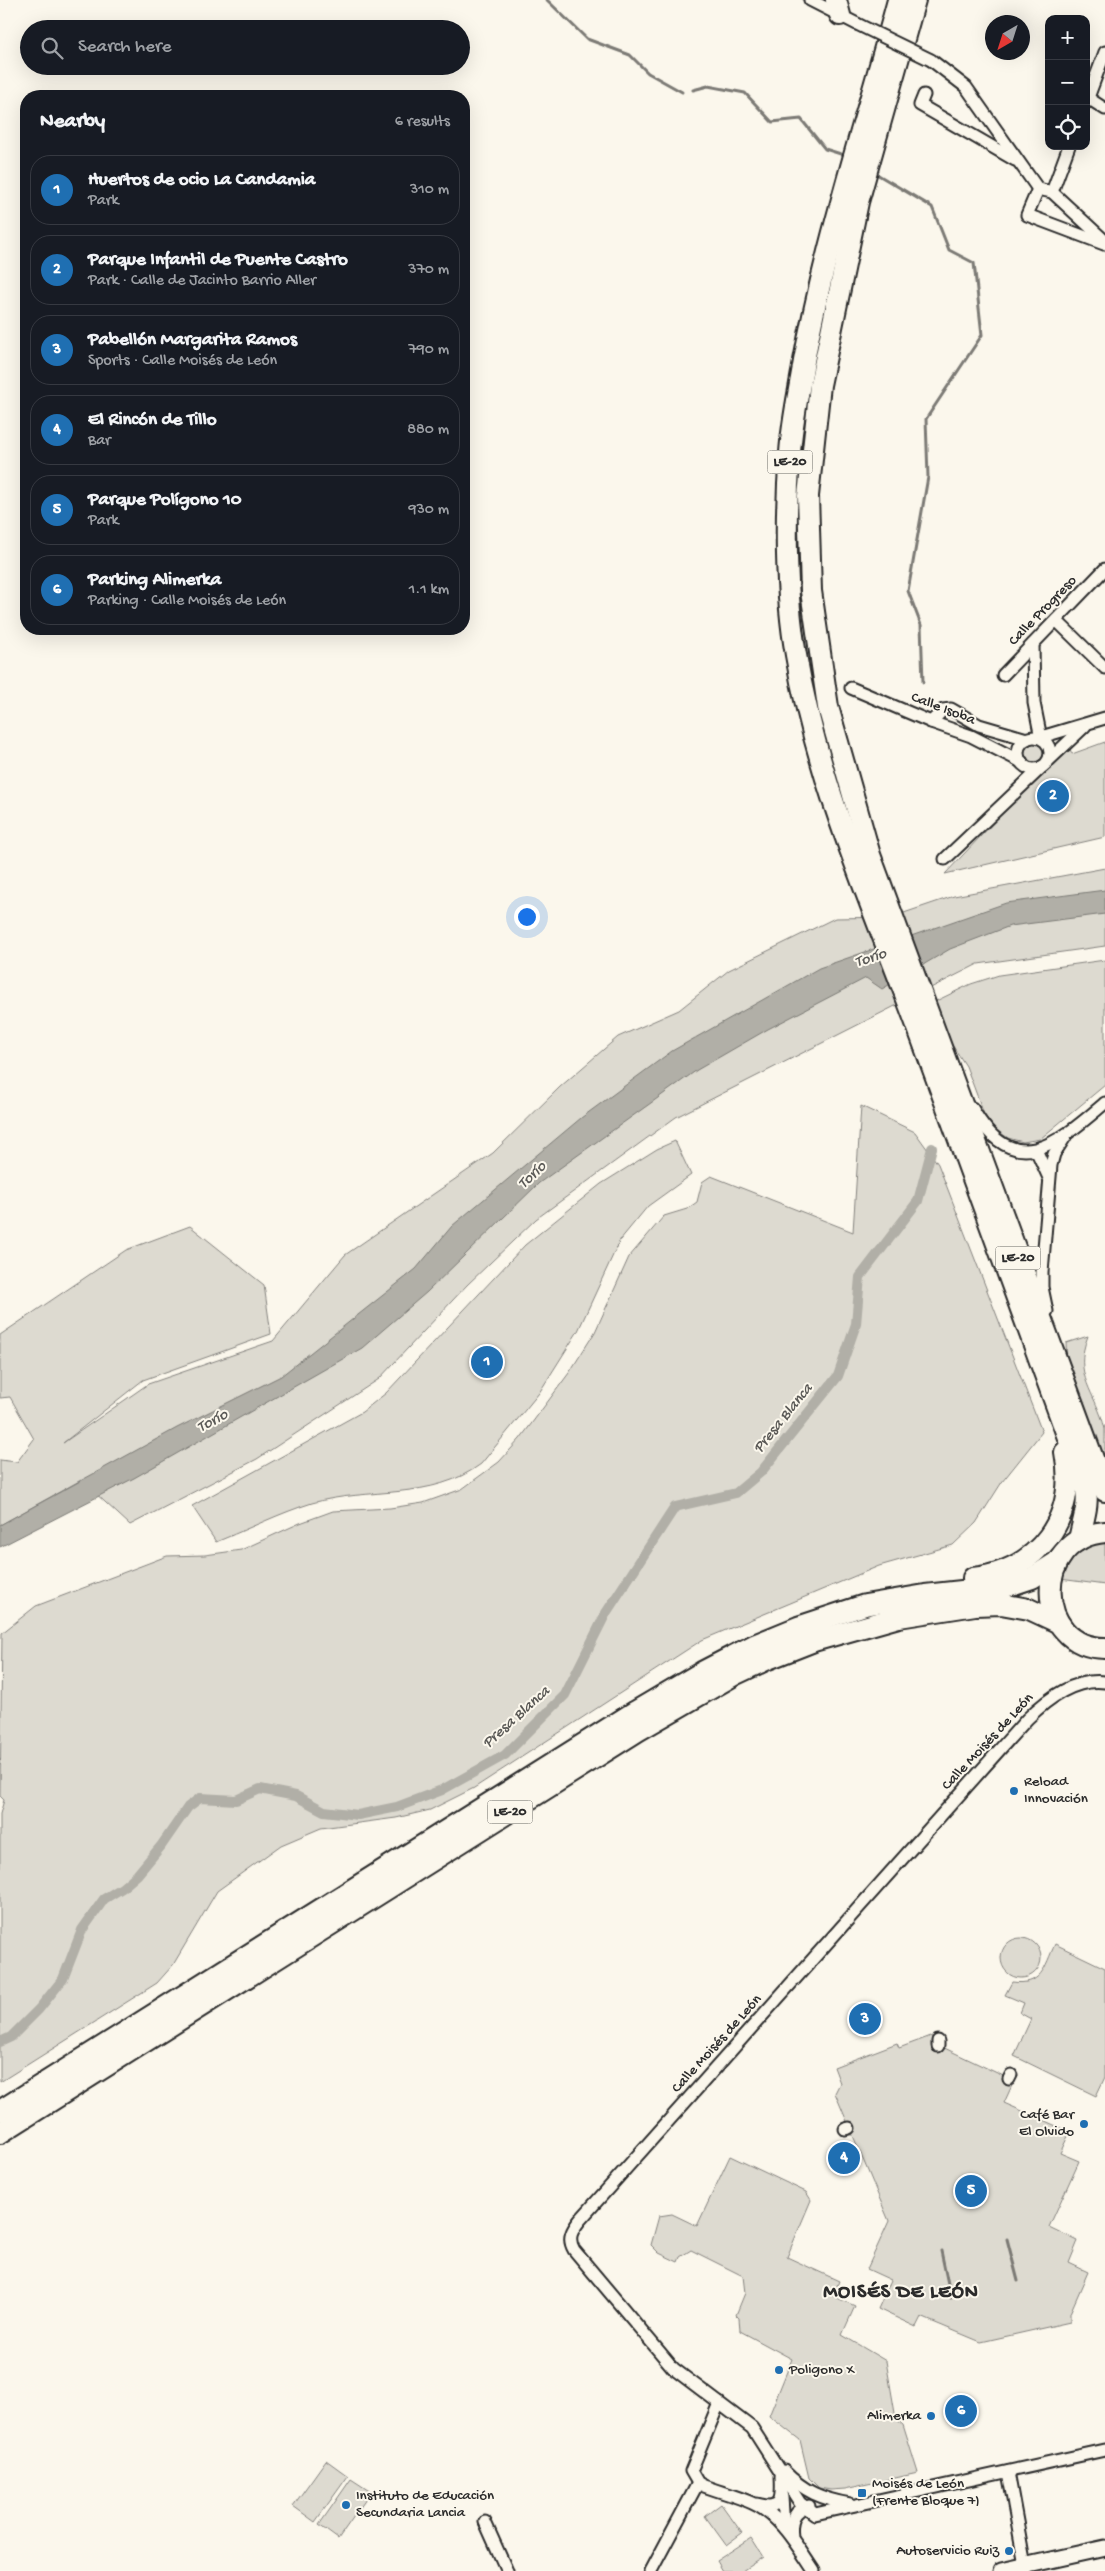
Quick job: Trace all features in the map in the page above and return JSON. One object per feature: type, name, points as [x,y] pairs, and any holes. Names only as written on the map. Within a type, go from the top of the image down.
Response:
[{"type":"highway","name":"LE-20","points":[[898,0],[813,310],[790,450],[788,511],[790,598],[795,651],[806,707],[926,1027],[1088,1499],[1079,1540]]},
{"type":"highway","name":"LE-20","points":[[861,857],[828,706],[811,591],[808,496],[820,385],[845,262],[858,202],[915,0]]},
{"type":"highway","name":"LE-20","points":[[926,1027],[951,1072],[1105,1491]]},
{"type":"highway","points":[[865,1606],[902,1588],[997,1574],[1012,1568],[1035,1552],[1058,1522],[1067,1493],[1067,1467],[1058,1433],[1058,1408]]},
{"type":"highway","points":[[1105,1532],[1079,1540],[1063,1553],[1052,1572],[1050,1597],[1059,1623],[1075,1639],[1088,1646],[1105,1648]]},
{"type":"highway","name":"LE-20","points":[[0,2111],[702,1672],[754,1645],[798,1627],[865,1606],[925,1595],[1008,1586],[1032,1578],[1057,1562]]},
{"type":"highway","name":"LE-20","points":[[0,2132],[631,1736],[742,1671],[814,1641],[926,1612],[974,1605],[1015,1605],[1041,1613],[1059,1623]]},
{"type":"main road","points":[[1001,2571],[1026,2568],[1105,2548]]},
{"type":"street","points":[[810,0],[844,13],[930,60],[966,87],[1038,189],[1052,192],[1105,243]]},
{"type":"street","points":[[1090,93],[1105,52]]},
{"type":"street","points":[[924,94],[920,105],[1019,162]]},
{"type":"street","points":[[1090,102],[1105,109]]},
{"type":"street","points":[[1052,192],[1068,150]]},
{"type":"street","points":[[1038,189],[1027,215],[1105,243]]},
{"type":"street","name":"Calle Progreso","points":[[1003,675],[1105,569]]},
{"type":"street","points":[[1056,620],[1105,668]]},
{"type":"street","points":[[1033,644],[1034,703],[1041,739],[1049,746],[1046,764]]},
{"type":"street","name":"Calle Isoba","points":[[851,688],[931,722],[971,736],[1024,764]]},
{"type":"street","points":[[931,722],[948,708],[994,732],[1027,739],[1041,739],[1048,735],[1105,718]]},
{"type":"street","points":[[945,859],[1022,788],[1064,744],[1089,723]]},
{"type":"street","points":[[1022,788],[1024,764],[1019,755],[1020,748],[1027,739]]},
{"type":"street","points":[[1024,764],[1037,768],[1046,764]]},
{"type":"street","points":[[951,1072],[981,1124],[990,1135],[1014,1147],[1034,1150],[1049,1146],[1064,1137],[1105,1103]]},
{"type":"street","points":[[1054,1356],[1054,1337],[1042,1287],[1049,1180],[1054,1154],[1064,1137]]},
{"type":"street","points":[[1034,1150],[1044,1165],[1049,1180]]},
{"type":"street","name":"Calle Moisés de León","points":[[1105,1682],[1074,1686],[1058,1694],[1027,1718],[572,2230],[570,2239],[574,2250],[667,2362],[681,2376],[752,2428],[768,2452],[781,2477],[804,2507],[815,2514],[1105,2450]]},
{"type":"street","points":[[719,2403],[691,2471],[698,2483],[753,2503],[774,2506],[782,2497]]},
{"type":"street","name":"Calle Moisés de León","points":[[768,2452],[801,2488],[819,2498],[854,2505]]},
{"type":"street","points":[[1008,2472],[1026,2568]]},
{"type":"street","name":"Calle Moisés de León","points":[[781,2477],[784,2528]]},
{"type":"street","points":[[651,2571],[698,2483]]},
{"type":"street","name":"Calle Moisés de León","points":[[804,2507],[836,2502]]},
{"type":"street","points":[[753,2503],[784,2528],[814,2571]]},
{"type":"street","points":[[792,2539],[792,2519],[804,2507]]},
{"type":"street","points":[[485,2522],[507,2571]]},
{"type":"shaded area","points":[[1034,741],[1042,745],[1046,753],[1042,761],[1034,765],[1026,761],[1022,753],[1026,745]]},
{"type":"shaded area","points":[[1105,742],[1105,837],[945,874],[1068,744],[1072,754]]},
{"type":"shaded area","points":[[1105,868],[1105,946],[978,964],[676,1117],[536,1219],[467,1285],[379,1379],[257,1459],[130,1525],[81,1480],[0,1525],[0,1460],[17,1462],[34,1439],[10,1397],[0,1398],[0,1335],[126,1250],[190,1226],[264,1285],[271,1334],[143,1380],[63,1443],[148,1384],[273,1341],[345,1255],[493,1153],[560,1087],[618,1037],[679,1010],[729,970],[835,918],[892,917],[954,896]]},
{"type":"shaded area","points":[[1105,960],[1105,1085],[1040,1139],[1023,1142],[1008,1138],[994,1128],[984,1114],[966,1066],[945,1034],[934,1002],[971,984],[999,975]]},
{"type":"shaded area","points":[[861,1106],[915,1132],[938,1164],[1042,1432],[1002,1482],[976,1523],[953,1545],[879,1566],[702,1640],[474,1788],[430,1810],[396,1818],[321,1828],[281,1845],[217,1891],[173,1965],[157,1983],[0,2082],[0,1814],[4,1800],[0,1796],[2,1633],[36,1606],[167,1556],[205,1555],[241,1550],[300,1523],[333,1511],[390,1508],[423,1503],[462,1489],[499,1462],[520,1439],[569,1373],[595,1332],[629,1257],[664,1216],[687,1209],[697,1202],[702,1182],[711,1176],[853,1232]]},
{"type":"shaded area","points":[[675,1141],[691,1175],[648,1206],[620,1240],[578,1331],[539,1393],[481,1464],[462,1476],[421,1488],[333,1498],[312,1503],[276,1516],[216,1542],[192,1506],[362,1412],[386,1393],[525,1245],[601,1184],[657,1149]]},
{"type":"shaded area","points":[[1088,1336],[1084,1350],[1084,1373],[1105,1429],[1105,1464],[1067,1362],[1066,1343]]},
{"type":"shaded area","points":[[1105,1540],[1105,1585],[1060,1579],[1079,1549]]},
{"type":"shaded area","points":[[1021,1938],[1035,1944],[1041,1958],[1035,1972],[1021,1978],[1007,1972],[1001,1958],[1007,1944]]},
{"type":"shaded area","points":[[1055,1944],[1105,1968],[1105,2077],[1096,2096],[1014,2056],[1031,2019],[1020,2013],[1024,2003],[1005,1995],[1012,1982],[1030,1981],[1041,1974]]},
{"type":"shaded area","points":[[931,2036],[936,2044],[1014,2081],[1004,2103],[1070,2132],[1060,2153],[1079,2161],[1049,2227],[1078,2241],[1069,2263],[1088,2272],[1070,2313],[1070,2322],[981,2342],[921,2317],[916,2327],[878,2309],[891,2280],[867,2269],[889,2221],[835,2093],[840,2083],[834,2067],[897,2043],[899,2048]]},
{"type":"shaded area","points":[[730,2156],[806,2192],[811,2200],[787,2257],[839,2281],[833,2296],[855,2306],[842,2335],[886,2361],[896,2419],[903,2425],[918,2473],[845,2489],[831,2490],[819,2488],[809,2478],[800,2440],[769,2416],[792,2359],[740,2331],[739,2318],[736,2315],[745,2293],[743,2276],[691,2250],[680,2257],[678,2262],[659,2253],[651,2245],[659,2216],[672,2214],[697,2226]]},
{"type":"shaded area","points":[[326,2460],[348,2476],[315,2522],[293,2506]]},
{"type":"shaded area","points":[[351,2479],[371,2492],[338,2539],[319,2525]]},
{"type":"shaded area","points":[[721,2504],[742,2533],[726,2545],[705,2516]]},
{"type":"shaded area","points":[[751,2538],[763,2557],[742,2571],[722,2571],[716,2561]]},
{"type":"water","name":"Torío","points":[[1105,890],[1105,914],[1010,926],[950,949],[882,989],[866,978],[768,1029],[697,1070],[539,1183],[427,1292],[362,1348],[134,1478],[0,1547],[0,1525],[177,1428],[281,1376],[416,1269],[452,1226],[581,1118],[672,1051],[819,968],[1006,903]]},
{"type":"waterway","points":[[547,0],[587,39],[630,55],[648,73],[682,92]]},
{"type":"waterway","points":[[693,90],[708,86],[745,93],[772,122],[801,119],[825,149],[844,155]]},
{"type":"waterway","points":[[875,173],[932,207],[949,250],[974,263],[982,335],[926,419],[928,477],[908,591],[921,625],[923,682]]},
{"type":"waterway","name":"Presa Blanca","points":[[0,2042],[11,2037],[39,2009],[63,1979],[82,1930],[104,1899],[122,1888],[137,1875],[161,1846],[188,1807],[200,1798],[236,1800],[260,1789],[296,1796],[324,1811],[358,1815],[397,1807],[442,1790],[505,1755],[565,1695],[606,1613],[675,1507],[736,1493],[761,1472],[838,1376],[856,1324],[860,1277],[918,1201],[932,1148]]},
{"type":"waterway","points":[[1007,2239],[1018,2281]]},
{"type":"waterway","points":[[941,2251],[951,2298]]},
{"type":"place","name":"Parque Infantil de Puente Castro","points":[[1053,796]]},
{"type":"place","name":"Huertos de ocio La Candamia","points":[[487,1362]]},
{"type":"place","name":"Reload Innovación","points":[[1014,1791]]},
{"type":"place","name":"Pabellón Margarita Ramos","points":[[865,2019]]},
{"type":"place","name":"Café Bar El Olvido","points":[[1084,2124]]},
{"type":"place","name":"El Rincón de Tillo","points":[[844,2158]]},
{"type":"place","name":"Parque Polígono 10","points":[[971,2191]]},
{"type":"place","name":"Poligono X","points":[[779,2370]]},
{"type":"place","name":"Parking Alimerka","points":[[961,2411]]},
{"type":"place","name":"Alimerka","points":[[931,2416]]},
{"type":"place","name":"Moisés de León (Frente Bloque 7)","points":[[862,2493]]},
{"type":"place","name":"Instituto de Educación Secundaria Lancia","points":[[346,2505]]},
{"type":"place","name":"Autoservicio Ruiz","points":[[1009,2551]]},
{"type":"district","name":"MOISÉS DE LEÓN","points":[[901,2293]]}]
